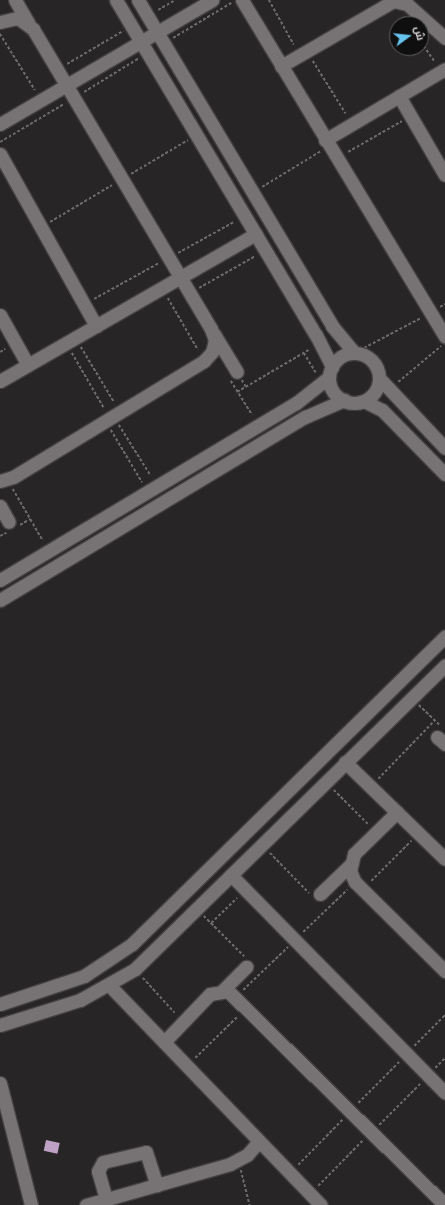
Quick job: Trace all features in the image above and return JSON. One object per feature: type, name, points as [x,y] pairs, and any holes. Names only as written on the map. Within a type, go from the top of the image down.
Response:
[{"type":"street","points":[[15,0],[67,84],[181,277],[211,329],[233,375]]},
{"type":"street","points":[[116,0],[321,343],[327,376],[331,388],[344,400]]},
{"type":"street","points":[[138,0],[332,326],[355,353],[374,363],[379,378],[388,390],[445,448]]},
{"type":"street","points":[[0,124],[212,0]]},
{"type":"street","points":[[242,0],[429,313],[445,336]]},
{"type":"street","points":[[281,66],[388,2],[406,2],[445,38]]},
{"type":"street","points":[[0,22],[18,18],[29,24]]},
{"type":"street","points":[[327,143],[352,124],[443,70]]},
{"type":"street","points":[[399,96],[445,175]]},
{"type":"street","points":[[0,154],[96,326]]},
{"type":"street","points":[[0,381],[256,234]]},
{"type":"street","points":[[0,315],[28,365]]},
{"type":"street","points":[[4,480],[204,361],[214,346],[211,329]]},
{"type":"street","points":[[0,580],[258,425],[327,376],[344,355],[355,353]]},
{"type":"street","points":[[364,401],[374,392],[379,378]]},
{"type":"street","points":[[0,600],[305,417],[344,400],[364,401],[382,410],[445,474]]},
{"type":"street","points":[[0,506],[9,522]]},
{"type":"street","points":[[0,1004],[84,976],[132,944],[445,636]]},
{"type":"street","points":[[0,1025],[80,1000],[110,986],[135,969],[445,665]]},
{"type":"street","points":[[345,762],[445,859]]},
{"type":"street","points":[[317,897],[350,865],[354,854],[397,812]]},
{"type":"street","points":[[350,865],[359,886],[445,971]]},
{"type":"street","points":[[231,875],[445,1093]]},
{"type":"street","points":[[164,1042],[210,994],[223,990],[249,964]]},
{"type":"street","points":[[110,986],[321,1205]]},
{"type":"street","points":[[223,990],[236,997],[445,1205]]},
{"type":"street","points":[[0,1083],[2,1101],[31,1205]]},
{"type":"street","points":[[86,1205],[239,1160],[259,1141]]},
{"type":"street","points":[[106,1199],[98,1171],[103,1162],[146,1152],[157,1185]]},
{"type":"path","points":[[148,17],[175,0]]},
{"type":"path","points":[[164,44],[236,0]]},
{"type":"path","points":[[269,0],[303,53],[352,124]]},
{"type":"path","points":[[57,69],[131,26]]},
{"type":"path","points":[[0,34],[42,100]]},
{"type":"path","points":[[429,52],[443,70]]},
{"type":"path","points":[[336,158],[410,116]]},
{"type":"path","points":[[252,192],[327,143]]},
{"type":"path","points":[[190,293],[265,250]]},
{"type":"path","points":[[162,288],[204,361]]},
{"type":"path","points":[[355,353],[445,304]]},
{"type":"path","points":[[71,341],[153,489]]},
{"type":"path","points":[[71,341],[153,489]]},
{"type":"path","points":[[388,390],[445,342]]},
{"type":"path","points":[[237,392],[321,343]]},
{"type":"path","points":[[304,353],[327,376]]},
{"type":"path","points":[[233,375],[237,392],[258,425]]},
{"type":"path","points":[[4,480],[48,551]]},
{"type":"path","points":[[412,697],[435,720],[442,737]]},
{"type":"path","points":[[371,787],[435,720]]},
{"type":"path","points":[[325,781],[377,832]]},
{"type":"path","points":[[236,997],[326,910],[359,886],[419,834]]},
{"type":"path","points":[[262,845],[317,897],[326,910]]},
{"type":"path","points":[[211,923],[246,890]]},
{"type":"path","points":[[197,909],[249,964],[261,973]]},
{"type":"path","points":[[135,969],[184,1022]]},
{"type":"path","points":[[187,1066],[246,1007]]},
{"type":"path","points":[[290,1173],[445,1015]]},
{"type":"path","points":[[310,1194],[428,1076]]},
{"type":"path","points":[[239,1160],[250,1205]]},
{"type":"building","points":[[46,1140],[60,1143],[57,1154],[44,1151]]}]
